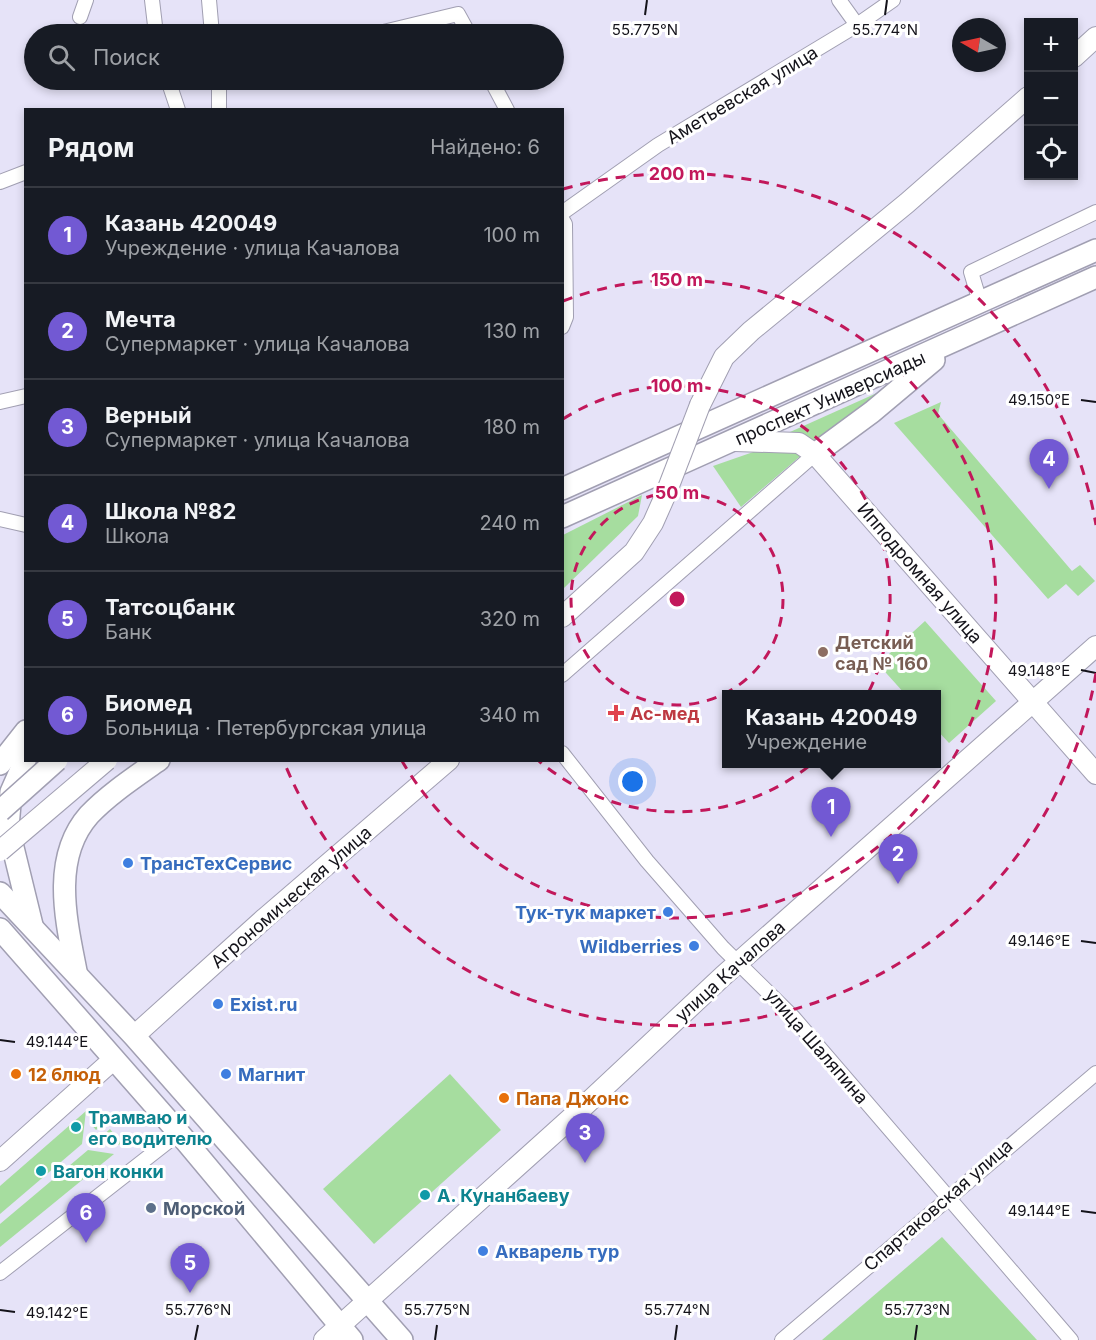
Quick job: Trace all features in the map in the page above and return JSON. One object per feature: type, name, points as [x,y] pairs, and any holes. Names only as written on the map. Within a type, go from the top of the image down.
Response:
[{"type":"main road","name":"проспект Универсиады","points":[[564,488],[1096,250]]},
{"type":"main road","name":"проспект Универсиады","points":[[564,516],[954,343],[1096,277]]},
{"type":"main road","points":[[815,454],[872,412],[954,343]]},
{"type":"main road","points":[[0,764],[24,734]]},
{"type":"main road","points":[[24,762],[11,792],[8,827],[32,926]]},
{"type":"main road","points":[[0,811],[55,762]]},
{"type":"main road","points":[[76,972],[64,872],[71,845],[89,816],[118,790],[156,762]]},
{"type":"main road","points":[[0,893],[134,1036],[402,1340]]},
{"type":"main road","points":[[0,929],[179,1133],[339,1335]]},
{"type":"street","points":[[80,16],[86,0]]},
{"type":"street","points":[[152,0],[155,24]]},
{"type":"street","points":[[209,0],[211,24]]},
{"type":"street","points":[[839,0],[856,25]]},
{"type":"street","name":"Аметьевская улица","points":[[564,212],[658,145],[856,25],[893,0]]},
{"type":"street","points":[[416,24],[458,14],[464,24]]},
{"type":"street","points":[[1078,53],[1096,37]]},
{"type":"street","points":[[171,90],[177,108]]},
{"type":"street","points":[[219,90],[219,108]]},
{"type":"street","points":[[496,90],[506,108]]},
{"type":"street","points":[[564,615],[634,552],[653,523],[700,405],[724,357],[751,331],[908,203],[1024,100]]},
{"type":"street","points":[[0,182],[24,173]]},
{"type":"street","points":[[980,302],[971,272],[1096,212]]},
{"type":"street","points":[[564,222],[566,317],[564,322]]},
{"type":"street","points":[[0,402],[24,396]]},
{"type":"street","points":[[564,673],[815,454],[799,443],[735,441]]},
{"type":"street","name":"Ипподромная улица","points":[[815,454],[1096,774]]},
{"type":"street","points":[[0,519],[24,525]]},
{"type":"street","name":"улица Качалова","points":[[339,1335],[367,1300],[740,962],[1096,646]]},
{"type":"street","name":"улица Шаляпина","points":[[564,756],[647,861],[723,948],[740,962],[794,1017],[1071,1340]]},
{"type":"street","points":[[0,851],[104,762]]},
{"type":"street","name":"Агрономическая улица","points":[[134,1036],[264,918],[447,762]]},
{"type":"street","points":[[0,1161],[114,1059]]},
{"type":"street","name":"Спартаковская улица","points":[[782,1340],[1096,1072]]},
{"type":"street","points":[[0,1273],[179,1133]]},
{"type":"green space","points":[[888,388],[818,444],[790,432]]},
{"type":"green space","points":[[941,402],[938,414],[1072,571],[1080,565],[1095,581],[1078,596],[1066,584],[1048,599],[894,423]]},
{"type":"green space","points":[[773,445],[804,453],[741,507],[713,466]]},
{"type":"green space","points":[[642,495],[638,516],[564,588],[564,534]]},
{"type":"green space","points":[[925,621],[996,701],[949,743],[941,734],[941,690],[901,690],[878,664]]},
{"type":"green space","points":[[450,1074],[501,1130],[374,1244],[323,1189]]},
{"type":"green space","points":[[93,1110],[104,1123],[96,1130],[90,1123]]},
{"type":"green space","points":[[86,1111],[82,1144],[0,1214],[0,1186]]},
{"type":"green space","points":[[110,1129],[121,1143],[119,1145],[105,1143],[101,1137]]},
{"type":"green space","points":[[88,1150],[114,1154],[0,1247],[0,1224]]},
{"type":"green space","points":[[942,1237],[1037,1340],[822,1340]]},
{"type":"place","name":"Школа №82","points":[[1049,489]]},
{"type":"place","name":"Детский сад № 160","points":[[823,652]]},
{"type":"place","name":"Ас-мед","points":[[616,713]]},
{"type":"place","name":"Казань 420049","points":[[831,837]]},
{"type":"place","name":"ТрансТехСервис","points":[[128,863]]},
{"type":"place","name":"Мечта","points":[[898,884]]},
{"type":"place","name":"Тук-тук маркет","points":[[668,912]]},
{"type":"place","name":"Wildberries","points":[[694,946]]},
{"type":"place","name":"Exist.ru","points":[[218,1004]]},
{"type":"place","name":"12 блюд","points":[[16,1074]]},
{"type":"place","name":"Магнит","points":[[226,1074]]},
{"type":"place","name":"Папа Джонс","points":[[504,1098]]},
{"type":"place","name":"Трамваю и его водителю","points":[[76,1127]]},
{"type":"place","name":"Верный","points":[[585,1163]]},
{"type":"place","name":"Вагон конки","points":[[41,1171]]},
{"type":"place","name":"А. Кунанбаеву","points":[[425,1195]]},
{"type":"place","name":"Морской","points":[[151,1208]]},
{"type":"place","name":"Биомед","points":[[86,1243]]},
{"type":"place","name":"Акварель тур","points":[[483,1251]]},
{"type":"place","name":"Татсоцбанк","points":[[190,1293]]}]
